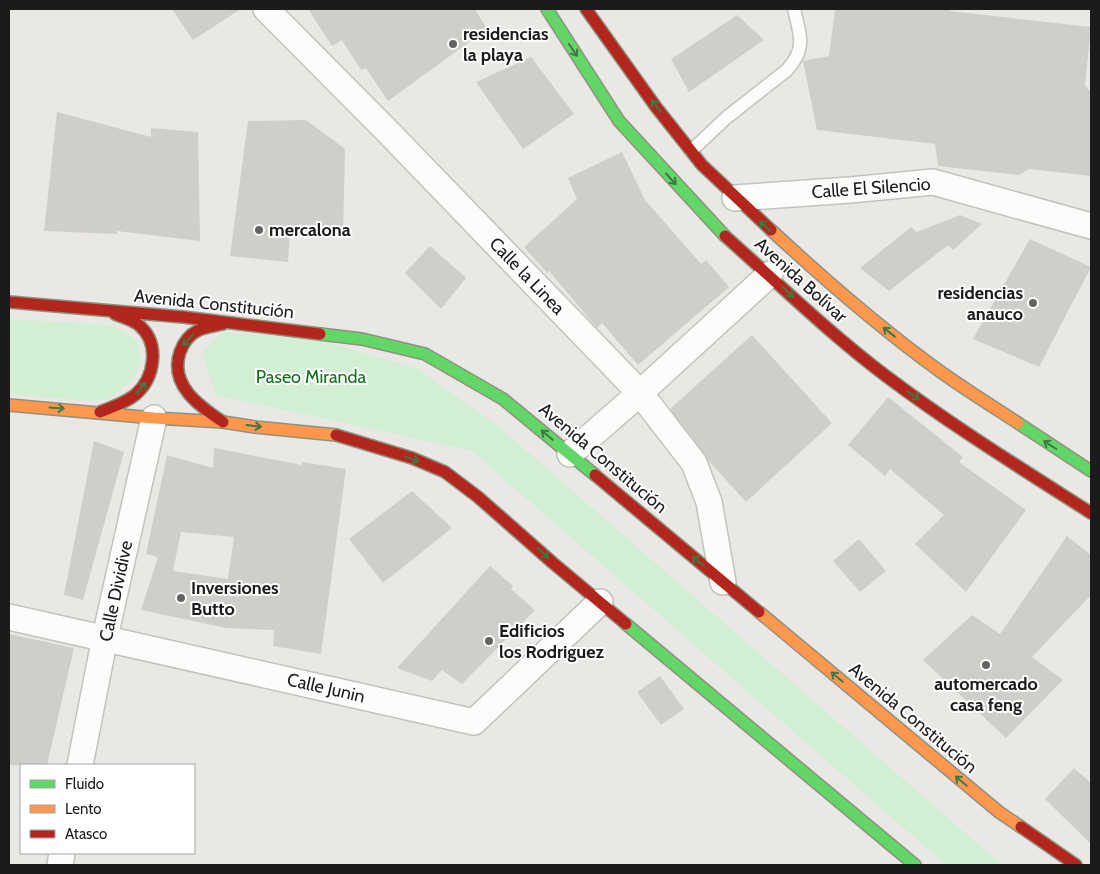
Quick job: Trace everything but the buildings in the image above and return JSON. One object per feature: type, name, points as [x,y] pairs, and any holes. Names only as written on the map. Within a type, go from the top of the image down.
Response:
[{"type":"main road","name":"Avenida Bolívar","points":[[547,9],[619,121],[722,233],[855,352],[887,377],[993,450],[1091,514]]},
{"type":"main road","name":"Avenida Bolívar","points":[[586,9],[656,107],[702,165],[735,198],[820,275],[891,334],[941,372],[1091,471]]},
{"type":"main road","name":"Avenida Constitución","points":[[9,302],[232,322],[362,339],[425,354],[503,398],[999,812],[1076,865]]},
{"type":"main road","points":[[100,412],[137,394],[147,381],[153,363],[153,346],[150,337],[134,321],[104,311]]},
{"type":"main road","points":[[223,422],[202,408],[179,380],[176,368],[177,356],[184,344],[196,331],[232,322]]},
{"type":"main road","points":[[9,405],[223,422],[336,435],[412,458],[444,472],[478,497],[600,602],[915,865]]},
{"type":"main road","points":[[999,812],[1023,841]]},
{"type":"main road","points":[[999,812],[1061,865]]},
{"type":"street","name":"Calle la Linea","points":[[266,9],[393,137],[640,393],[694,463],[710,502],[723,582]]},
{"type":"street","name":"Calle El Silencio","points":[[735,198],[933,182],[1091,226]]},
{"type":"street","points":[[570,454],[770,274]]},
{"type":"street","name":"Calle Dividive","points":[[80,764],[105,637],[154,418]]},
{"type":"street","name":"Calle Junin","points":[[9,616],[474,722],[600,602]]},
{"type":"lane","points":[[691,151],[726,118],[787,70],[795,61],[800,50],[801,39],[794,9]]},
{"type":"green space","points":[[9,319],[110,325],[137,340],[142,361],[133,379],[109,399],[87,401],[9,394]]},
{"type":"green space","name":"Paseo Miranda","points":[[222,332],[315,339],[416,368],[497,425],[1002,865],[946,865],[472,451],[216,395],[202,353]]},
{"type":"traffic: fast","points":[[547,9],[619,121],[725,236]]},
{"type":"traffic: fast","points":[[320,334],[362,339],[425,354],[503,399],[595,475]]},
{"type":"traffic: fast","points":[[1018,423],[1091,471]]},
{"type":"traffic: fast","points":[[626,624],[915,865]]},
{"type":"traffic: slow","points":[[771,230],[833,286],[897,339],[950,379],[1018,423]]},
{"type":"traffic: slow","points":[[9,405],[223,422],[336,435]]},
{"type":"traffic: slow","points":[[759,612],[999,812],[1021,827]]},
{"type":"traffic: jam","points":[[586,9],[656,107],[702,165],[771,230]]},
{"type":"traffic: jam","points":[[725,236],[824,325],[886,376],[961,429],[1091,513]]},
{"type":"traffic: jam","points":[[9,302],[183,317],[320,334]]},
{"type":"traffic: jam","points":[[100,412],[123,403],[135,395],[142,388],[151,370],[152,351],[146,333],[134,322],[115,314]]},
{"type":"traffic: jam","points":[[223,324],[203,328],[191,335],[181,349],[178,364],[182,384],[188,393],[196,402],[223,422]]},
{"type":"traffic: jam","points":[[336,435],[412,458],[445,472],[478,497],[626,624]]},
{"type":"traffic: jam","points":[[595,475],[759,612]]},
{"type":"traffic: jam","points":[[1021,827],[1076,865]]},
{"type":"place","name":"residencias la playa","points":[[453,44]]},
{"type":"place","name":"mercalona","points":[[259,230]]},
{"type":"place","name":"residencias anauco","points":[[1033,303]]},
{"type":"place","name":"Inversiones Butto","points":[[181,598]]},
{"type":"place","name":"Edificios los Rodriguez","points":[[489,641]]},
{"type":"place","name":"automercado casa feng","points":[[986,665]]}]
